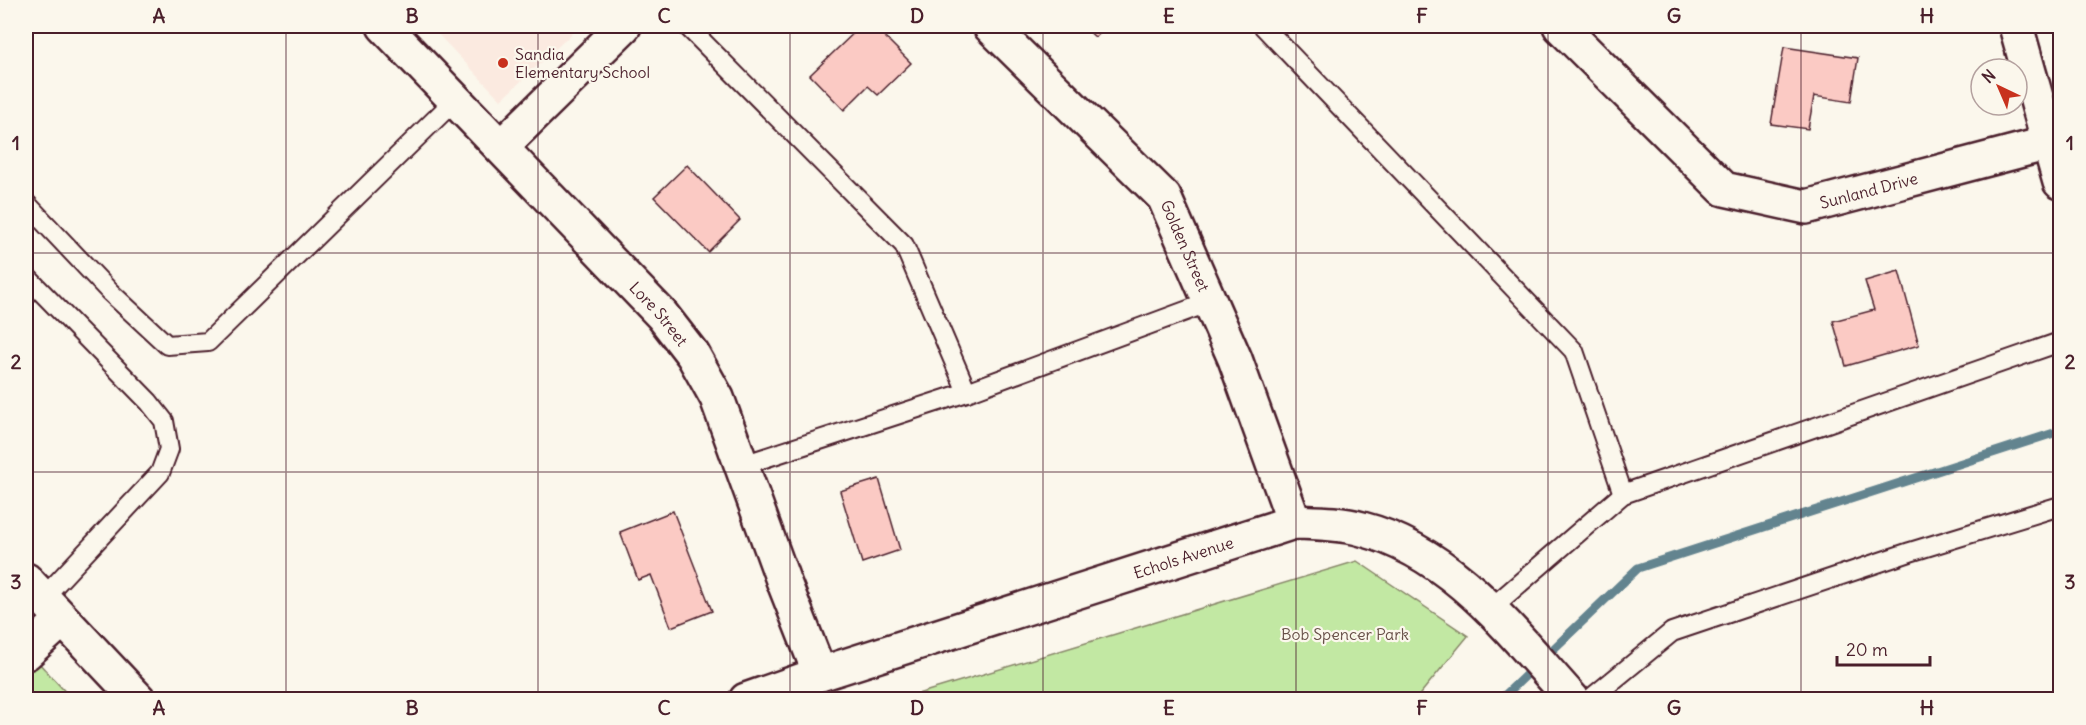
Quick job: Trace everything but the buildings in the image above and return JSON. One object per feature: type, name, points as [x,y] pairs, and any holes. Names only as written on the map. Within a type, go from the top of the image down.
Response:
[{"type":"street","name":"Lore Street","points":[[384,26],[662,315],[693,355],[717,398],[820,674]]},
{"type":"street","points":[[501,147],[624,26]]},
{"type":"street","name":"Golden Street","points":[[990,26],[1164,197],[1235,359],[1294,522]]},
{"type":"street","name":"Sunland Drive","points":[[1560,26],[1724,189],[1806,207],[2055,142]]},
{"type":"street","points":[[2016,26],[2055,142],[2061,182]]},
{"type":"street","name":"Echols Avenue","points":[[746,699],[1294,522],[1362,529],[1402,543],[1435,562],[1495,614],[1573,699]]},
{"type":"street","points":[[26,653],[43,599],[139,699]]},
{"type":"lane","points":[[687,26],[904,245],[966,392]]},
{"type":"lane","points":[[1263,26],[1574,351],[1623,494]]},
{"type":"lane","points":[[26,203],[110,292],[167,345],[208,342],[455,100]]},
{"type":"lane","points":[[26,276],[149,402],[164,421],[169,449],[160,473],[43,599]]},
{"type":"lane","points":[[743,465],[966,392],[1210,302]]},
{"type":"lane","points":[[1495,614],[1623,494],[2061,342]]},
{"type":"lane","points":[[1589,699],[1672,632],[1910,552],[2061,506]]},
{"type":"shaded area","name":"Sandia Elementary School","points":[[430,26],[580,26],[501,100]]},
{"type":"green space","name":"Bob Spencer Park","points":[[1357,561],[1468,636],[1416,699],[901,699]]},
{"type":"green space","points":[[26,649],[72,699],[26,699]]},
{"type":"waterway","points":[[1500,700],[1638,568],[2060,431]]},
{"type":"place","name":"Sandia Elementary School","points":[[503,63]]}]
